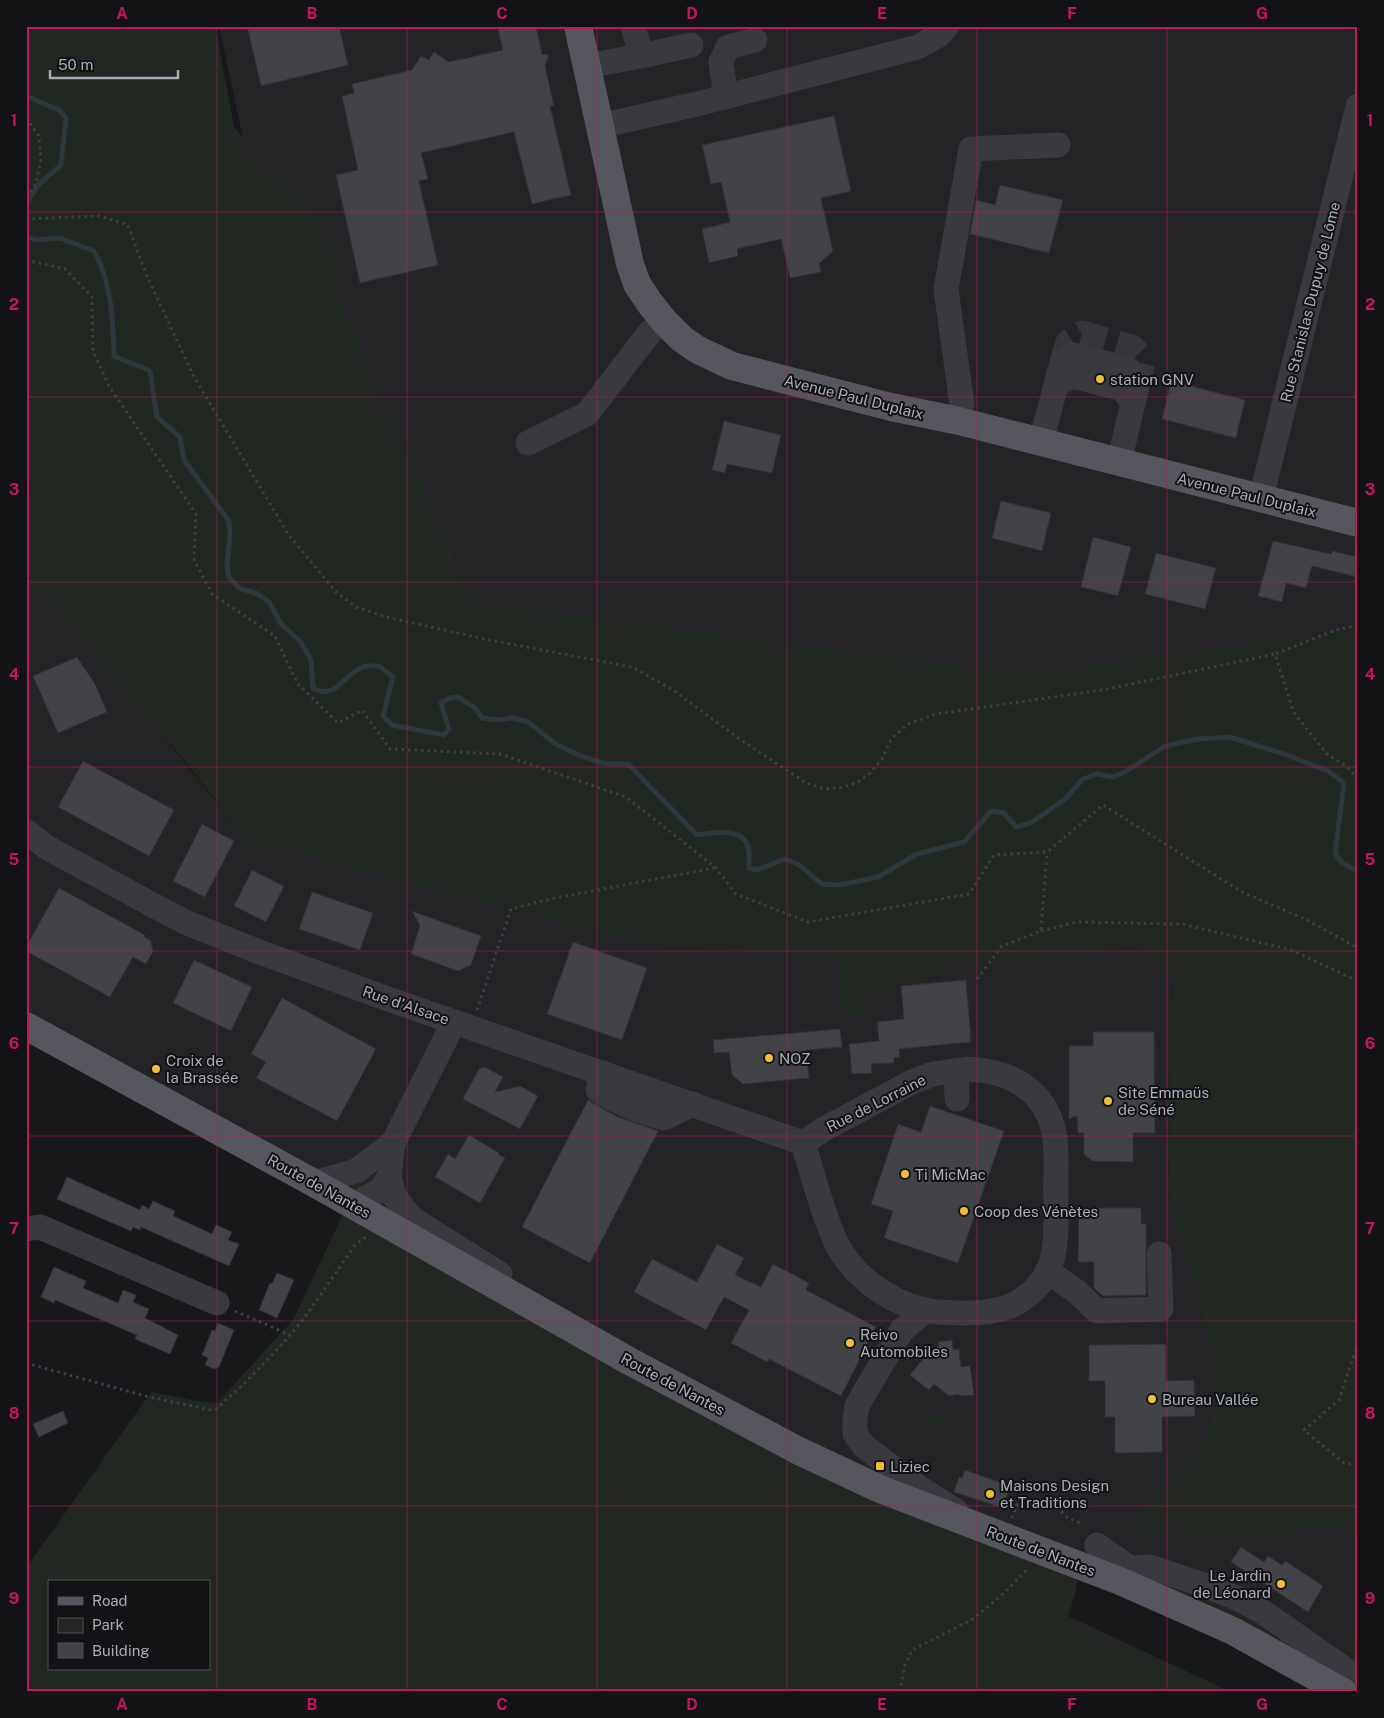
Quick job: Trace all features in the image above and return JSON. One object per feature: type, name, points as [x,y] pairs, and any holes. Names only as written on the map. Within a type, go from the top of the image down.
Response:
[{"type":"main road","name":"Avenue Paul Duplaix","points":[[578,26],[630,264],[638,284],[664,321],[682,339],[698,350],[732,366],[891,407],[959,421],[1358,523]]},
{"type":"main road","name":"Route de Nantes","points":[[26,1026],[314,1183],[632,1362],[797,1450],[880,1489],[1008,1528],[1119,1572],[1233,1631],[1343,1692]]},
{"type":"street","points":[[634,26],[640,56]]},
{"type":"street","points":[[600,126],[918,47],[938,35],[947,26]]},
{"type":"street","points":[[726,96],[721,62],[728,48],[755,40]]},
{"type":"street","points":[[587,66],[691,44]]},
{"type":"street","name":"Rue Stanislas Dupuy de Lôme","points":[[1261,498],[1351,161],[1358,106]]},
{"type":"street","points":[[959,421],[962,404],[946,289],[972,149],[1058,144]]},
{"type":"street","points":[[528,443],[588,414],[650,332],[664,321]]},
{"type":"street","points":[[1041,442],[1062,362],[1072,356],[1128,370],[1138,382],[1119,462]]},
{"type":"street","name":"Rue d'Alsace","points":[[26,831],[46,847],[185,922],[254,950],[803,1143]]},
{"type":"street","points":[[314,1183],[356,1171],[392,1143],[463,1024]]},
{"type":"street","points":[[956,1070],[956,1099]]},
{"type":"street","name":"Rue de Lorraine","points":[[956,1070],[992,1071],[1010,1076],[1027,1088],[1040,1101],[1054,1133],[1056,1221],[1054,1250],[1047,1271],[1041,1281],[1017,1304],[1002,1310],[985,1313],[926,1310],[885,1294],[866,1280],[848,1261],[833,1236],[803,1143],[829,1126],[912,1082],[933,1074],[956,1070]]},
{"type":"street","points":[[392,1143],[389,1177],[394,1196],[411,1218],[557,1310],[576,1331]]},
{"type":"street","points":[[353,1205],[381,1190],[389,1177]]},
{"type":"street","points":[[26,1229],[40,1227],[217,1304]]},
{"type":"street","points":[[1047,1271],[1076,1291],[1097,1311],[1161,1310],[1159,1254]]},
{"type":"street","points":[[926,1310],[902,1330],[863,1395],[857,1406],[855,1434],[864,1446],[918,1487],[964,1516],[1008,1528]]},
{"type":"street","points":[[1097,1545],[1119,1572],[1150,1567],[1224,1593],[1307,1633],[1358,1681]]},
{"type":"path","points":[[26,118],[39,136],[41,161],[36,183],[26,199]]},
{"type":"path","points":[[26,219],[100,216],[128,225],[146,274],[194,375],[288,534],[336,592],[356,607],[386,617],[484,640],[632,667],[673,690],[741,740],[806,783],[824,789],[843,787],[858,782],[870,773],[882,759],[891,739],[908,724],[936,714],[1102,690],[1275,654],[1336,630],[1358,625]]},
{"type":"path","points":[[26,260],[65,269],[92,297],[93,351],[109,386],[196,514],[194,560],[212,594],[275,636],[297,683],[338,723],[362,710],[390,749],[500,754],[626,797],[714,867],[736,894],[808,922],[969,894],[994,855],[1047,852],[1103,805],[1242,892],[1307,920],[1358,948]]},
{"type":"path","points":[[1275,654],[1294,712],[1327,754],[1346,766],[1358,779]]},
{"type":"path","points":[[1041,931],[1047,852]]},
{"type":"path","points":[[463,1024],[511,909],[550,898],[714,867]]},
{"type":"path","points":[[977,980],[1002,946],[1041,931],[1077,922],[1182,924],[1290,950],[1358,981]]},
{"type":"path","points":[[26,1363],[149,1397],[211,1410],[220,1407],[247,1381],[305,1317],[355,1245],[366,1236],[375,1237]]},
{"type":"path","points":[[217,1304],[290,1335]]},
{"type":"path","points":[[1358,1342],[1339,1400],[1304,1430],[1345,1464],[1358,1464]]},
{"type":"path","points":[[1008,1528],[1018,1502],[1024,1498],[1053,1504],[1068,1518],[1083,1524]]},
{"type":"path","points":[[900,1692],[905,1665],[912,1650],[973,1619],[1004,1593],[1032,1565]]},
{"type":"shaded area","points":[[219,26],[1358,26],[1358,630],[1025,674],[475,603],[341,305],[243,138]]},
{"type":"shaded area","points":[[26,585],[52,595],[246,840],[670,948],[837,957],[839,1018],[890,982],[956,974],[959,964],[1025,960],[1138,948],[1173,971],[1168,1191],[1221,1388],[1194,1465],[1135,1512],[1143,1536],[1169,1529],[1214,1536],[1306,1530],[1349,1524],[1358,1549],[1358,1636],[1341,1652],[1207,1627],[906,1509],[26,1012]]},
{"type":"green space","points":[[26,26],[215,26],[234,127],[266,166],[304,187],[338,247],[337,291],[341,305],[475,603],[1025,674],[1358,630],[1358,1549],[1349,1524],[1306,1530],[1214,1536],[1169,1529],[1143,1536],[1135,1511],[1194,1465],[1221,1388],[1168,1191],[1173,971],[1138,948],[1025,960],[959,964],[957,974],[890,982],[883,1006],[839,1018],[837,957],[670,948],[246,840],[184,760],[107,668],[52,595],[26,585]]},
{"type":"green space","points":[[386,1156],[383,1176],[361,1194],[348,1189],[347,1181]]},
{"type":"green space","points":[[352,1195],[383,1236],[1078,1573],[1076,1591],[1068,1616],[1231,1692],[26,1692],[26,1568],[151,1392],[217,1403],[293,1320]]},
{"type":"green space","points":[[915,1413],[975,1423],[970,1427],[927,1426],[910,1420]]},
{"type":"green space","points":[[1152,1576],[1242,1612],[1351,1680],[1149,1583]]},
{"type":"green space","points":[[1358,1636],[1358,1666],[1341,1652]]},
{"type":"building","points":[[247,26],[339,26],[348,65],[261,86]]},
{"type":"building","points":[[497,26],[536,26],[542,54],[549,55],[545,66],[554,106],[550,106],[571,195],[532,204],[514,132],[421,153],[428,179],[419,181],[438,265],[360,283],[336,175],[358,170],[342,96],[354,93],[352,84],[412,70],[421,56],[429,60],[434,52],[449,62],[503,50]]},
{"type":"building","points":[[834,116],[851,191],[821,198],[833,251],[819,264],[821,272],[790,278],[781,239],[737,249],[738,256],[709,263],[702,229],[730,222],[721,182],[711,184],[702,145]]},
{"type":"building","points":[[1000,185],[1063,200],[1049,253],[970,234],[976,200],[995,205]]},
{"type":"building","points":[[1171,381],[1245,400],[1236,438],[1162,419]]},
{"type":"building","points":[[724,421],[781,435],[772,473],[727,464],[725,473],[712,470]]},
{"type":"building","points":[[1001,501],[1051,513],[1042,551],[992,538]]},
{"type":"building","points":[[1093,537],[1131,547],[1118,596],[1081,587]]},
{"type":"building","points":[[1273,541],[1331,554],[1332,551],[1358,557],[1358,577],[1312,566],[1306,588],[1286,583],[1282,602],[1258,596]]},
{"type":"building","points":[[1156,553],[1216,568],[1205,609],[1145,594]]},
{"type":"building","points":[[77,657],[95,684],[107,712],[58,733],[33,676]]},
{"type":"building","points":[[83,761],[174,810],[149,856],[58,807]]},
{"type":"building","points":[[202,824],[234,841],[205,897],[173,881]]},
{"type":"building","points":[[252,870],[284,886],[266,922],[234,906]]},
{"type":"building","points":[[59,888],[145,935],[144,937],[151,941],[153,952],[146,964],[133,957],[110,997],[26,951],[26,947]]},
{"type":"building","points":[[312,892],[373,913],[360,950],[299,929]]},
{"type":"building","points":[[412,911],[481,936],[471,965],[458,971],[411,954],[420,925]]},
{"type":"building","points":[[573,942],[647,968],[622,1040],[547,1014]]},
{"type":"building","points":[[194,960],[252,987],[231,1031],[173,1003]]},
{"type":"building","points":[[966,980],[971,1042],[899,1049],[900,1057],[894,1058],[894,1063],[871,1064],[872,1073],[852,1074],[849,1044],[879,1041],[877,1022],[904,1019],[901,986]]},
{"type":"building","points":[[282,998],[376,1049],[337,1121],[256,1078],[266,1062],[251,1054]]},
{"type":"building","name":"NOZ","points":[[840,1029],[842,1047],[806,1050],[809,1078],[743,1084],[732,1075],[729,1052],[714,1053],[713,1040]]},
{"type":"building","name":"Site Emmaüs de Séné","points":[[1093,1032],[1154,1032],[1155,1133],[1133,1133],[1133,1162],[1092,1161],[1084,1154],[1084,1133],[1078,1133],[1077,1116],[1069,1119],[1069,1046],[1093,1046]]},
{"type":"building","points":[[485,1067],[503,1077],[495,1092],[520,1086],[538,1096],[520,1129],[463,1099],[479,1069]]},
{"type":"building","points":[[588,1100],[616,1116],[658,1131],[590,1263],[522,1227]]},
{"type":"building","points":[[930,1106],[1004,1131],[958,1263],[884,1238],[893,1211],[871,1204],[898,1124],[921,1132]]},
{"type":"building","points":[[469,1135],[505,1158],[480,1203],[435,1177],[448,1154],[455,1159]]},
{"type":"building","points":[[67,1177],[140,1210],[142,1205],[149,1209],[153,1201],[175,1211],[173,1216],[212,1234],[216,1225],[232,1232],[228,1240],[239,1244],[229,1266],[141,1227],[140,1230],[133,1227],[131,1231],[57,1199]]},
{"type":"building","points":[[1079,1208],[1141,1208],[1141,1224],[1146,1224],[1146,1295],[1103,1296],[1094,1288],[1094,1262],[1078,1262]]},
{"type":"building","points":[[717,1244],[744,1258],[735,1275],[761,1287],[773,1264],[809,1283],[806,1290],[876,1327],[841,1396],[769,1359],[767,1362],[731,1343],[749,1310],[724,1297],[706,1330],[634,1292],[652,1259],[697,1282]]},
{"type":"building","points":[[54,1267],[86,1281],[83,1288],[118,1303],[123,1290],[136,1295],[133,1302],[149,1309],[145,1318],[178,1335],[170,1354],[135,1339],[137,1335],[55,1300],[54,1303],[41,1297]]},
{"type":"building","points":[[277,1273],[294,1280],[277,1318],[259,1310],[270,1283],[272,1284]]},
{"type":"building","points":[[218,1323],[234,1330],[219,1367],[214,1369],[205,1365],[208,1358],[202,1355],[212,1330],[215,1331]]},
{"type":"building","points":[[952,1340],[953,1350],[959,1349],[961,1367],[970,1366],[974,1395],[960,1396],[959,1394],[949,1396],[934,1384],[929,1390],[910,1375],[924,1358],[935,1350],[935,1347],[939,1346],[938,1342]]},
{"type":"building","points":[[1166,1344],[1166,1381],[1194,1380],[1195,1416],[1162,1417],[1162,1452],[1115,1453],[1115,1417],[1105,1417],[1105,1381],[1089,1381],[1089,1345]]},
{"type":"building","points":[[63,1411],[68,1423],[39,1437],[33,1424]]},
{"type":"building","points":[[965,1470],[1010,1486],[1003,1508],[954,1492],[959,1477],[962,1478]]},
{"type":"building","points":[[1241,1547],[1264,1562],[1268,1556],[1282,1565],[1285,1561],[1323,1586],[1308,1612],[1231,1562]]},
{"type":"waterway","points":[[26,96],[59,110],[66,118],[61,165],[39,184],[26,204]]},
{"type":"waterway","points":[[26,236],[36,240],[60,238],[94,251],[105,276],[108,289],[112,316],[114,356],[150,371],[157,417],[180,437],[184,460],[229,521],[230,535],[227,566],[229,577],[239,588],[258,594],[270,603],[281,624],[300,641],[311,660],[313,688],[327,691],[333,689],[363,667],[379,666],[393,677],[383,716],[392,725],[444,735],[449,729],[441,703],[450,698],[458,697],[475,708],[482,718],[500,720],[513,718],[528,722],[557,745],[581,756],[606,764],[628,764],[697,835],[727,832],[740,836],[745,840],[748,847],[749,868],[757,870],[785,859],[798,864],[822,884],[839,885],[878,877],[917,854],[964,842],[991,811],[1004,813],[1016,827],[1031,823],[1065,799],[1083,779],[1097,774],[1113,777],[1125,772],[1165,746],[1198,739],[1230,737],[1287,755],[1328,771],[1344,783],[1335,853],[1341,862],[1358,872]]},
{"type":"tunnel","points":[[1062,362],[1068,342],[1082,333],[1132,347],[1144,359],[1138,382]]},
{"type":"place","name":"station GNV","points":[[1100,379]]},
{"type":"place","name":"NOZ","points":[[769,1058]]},
{"type":"place","name":"Croix de la Brassée","points":[[156,1069]]},
{"type":"place","name":"Site Emmaüs de Séné","points":[[1108,1101]]},
{"type":"place","name":"Ti MicMac","points":[[905,1174]]},
{"type":"place","name":"Coop des Vénètes","points":[[964,1211]]},
{"type":"place","name":"Reivo Automobiles","points":[[850,1343]]},
{"type":"place","name":"Bureau Vallée","points":[[1152,1399]]},
{"type":"place","name":"Liziec","points":[[880,1466]]},
{"type":"place","name":"Maisons Design et Traditions","points":[[990,1494]]},
{"type":"place","name":"Le Jardin de Léonard","points":[[1281,1584]]}]
